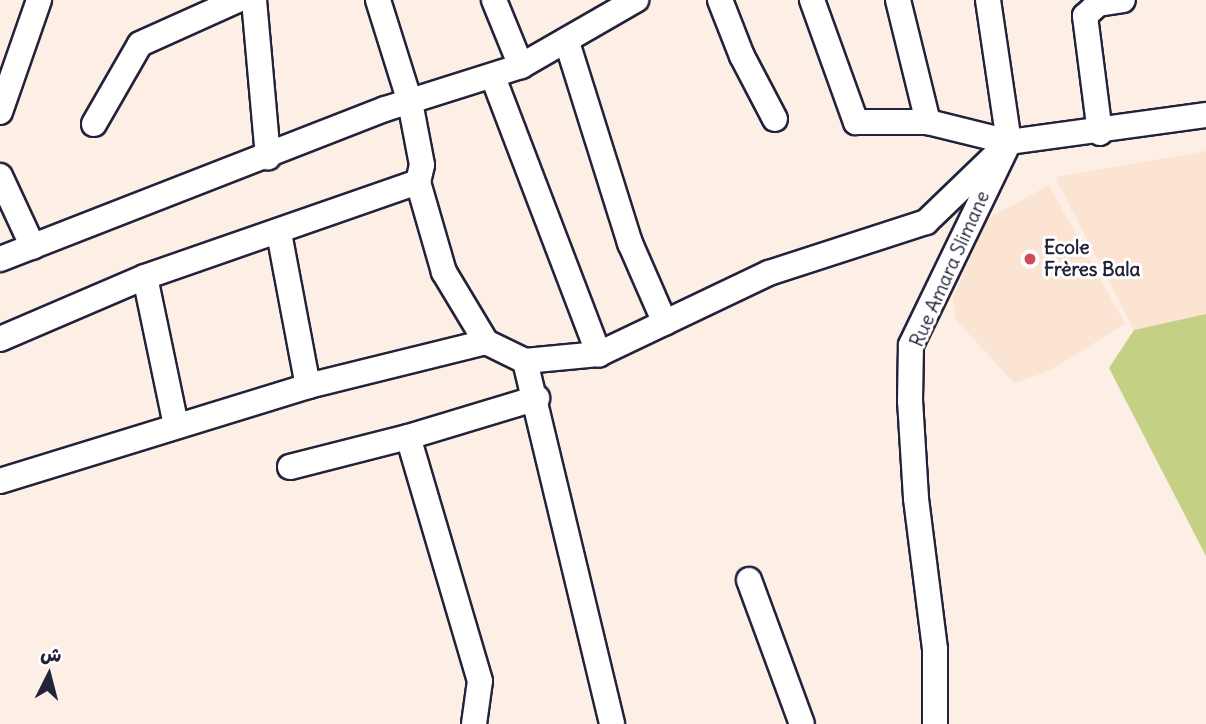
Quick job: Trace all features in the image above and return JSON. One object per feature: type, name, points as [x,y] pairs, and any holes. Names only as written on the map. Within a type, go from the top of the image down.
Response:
[{"type":"street","points":[[0,112],[39,0]]},
{"type":"street","points":[[94,124],[140,44],[238,0]]},
{"type":"street","points":[[254,0],[268,157]]},
{"type":"street","points":[[378,0],[410,102],[422,165],[418,182],[444,272],[486,342],[525,361],[599,354],[769,273],[926,222],[1009,142]]},
{"type":"street","points":[[494,0],[520,66]]},
{"type":"street","points":[[0,258],[410,102],[493,77],[567,42],[598,9],[636,0]]},
{"type":"street","points":[[720,0],[742,56],[775,119]]},
{"type":"street","points":[[812,0],[856,122],[928,122],[1009,142],[1100,133],[1206,115]]},
{"type":"street","points":[[898,0],[928,122]]},
{"type":"street","points":[[988,0],[1009,142]]},
{"type":"street","points":[[1100,133],[1085,16],[1098,4],[1122,0]]},
{"type":"street","points":[[567,42],[630,243],[665,323]]},
{"type":"street","points":[[493,77],[599,354]]},
{"type":"street","name":"Rue Amara Slimane","points":[[935,724],[935,649],[912,443],[911,345],[1009,142]]},
{"type":"street","points":[[0,176],[33,247]]},
{"type":"street","points":[[0,339],[145,276],[279,233],[418,182]]},
{"type":"street","points":[[279,233],[308,386]]},
{"type":"street","points":[[145,276],[176,426]]},
{"type":"street","points":[[0,481],[308,386],[486,342]]},
{"type":"street","points":[[525,361],[537,398],[612,724]]},
{"type":"street","points":[[290,467],[408,437],[537,398]]},
{"type":"street","points":[[408,437],[480,681],[474,724]]},
{"type":"street","points":[[749,580],[802,724]]},
{"type":"shaded area","points":[[1206,151],[1206,314],[1134,330],[1055,177]]},
{"type":"shaded area","name":"Ecole Frères Bala","points":[[1049,185],[1125,324],[1049,371],[1014,383],[956,320],[953,298],[987,219]]},
{"type":"green space","points":[[1206,314],[1206,556],[1109,368],[1134,330]]},
{"type":"place","name":"Ecole Frères Bala","points":[[1030,259]]}]
